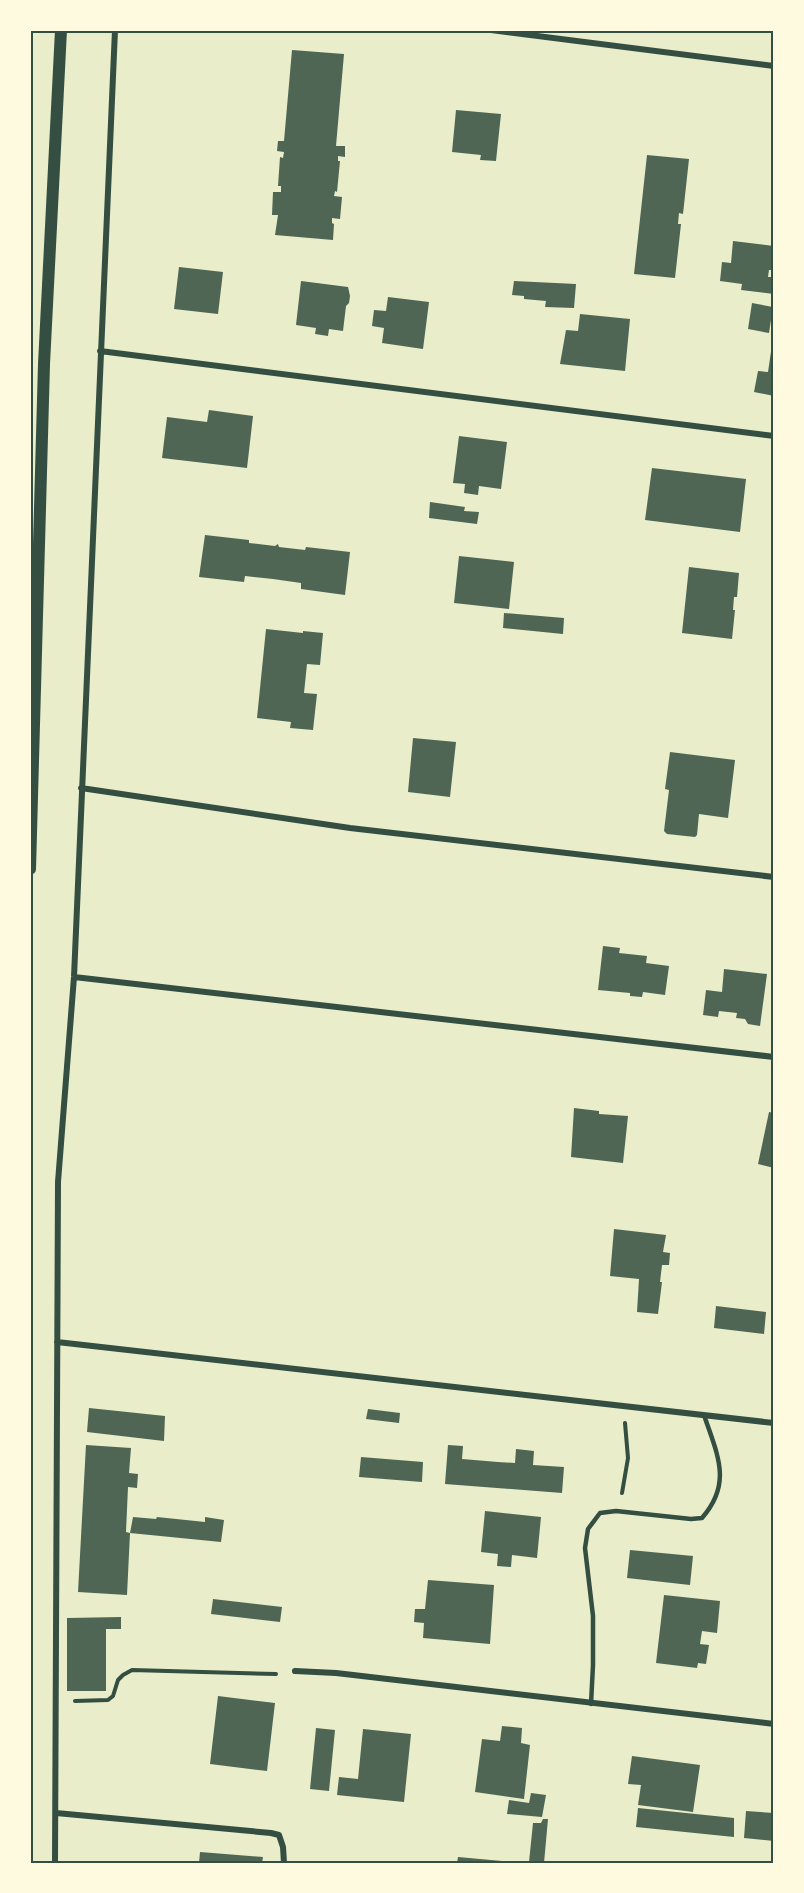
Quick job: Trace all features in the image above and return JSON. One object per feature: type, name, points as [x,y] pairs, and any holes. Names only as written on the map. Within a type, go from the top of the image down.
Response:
[{"type":"main road","points":[[30,869],[44,375],[61,30]]},
{"type":"street","points":[[55,1863],[58,1182],[74,977],[99,351],[115,30]]},
{"type":"street","points":[[491,30],[774,66]]},
{"type":"street","points":[[99,351],[774,436]]},
{"type":"street","points":[[81,788],[350,828],[774,877]]},
{"type":"street","points":[[74,977],[774,1057]]},
{"type":"street","points":[[57,1342],[774,1423]]},
{"type":"street","points":[[295,1671],[336,1673],[774,1724]]},
{"type":"street","points":[[56,1813],[271,1833],[279,1835],[282,1840],[284,1863]]},
{"type":"lane","points":[[591,1704],[594,1665],[593,1616],[585,1548],[588,1528],[600,1513],[616,1511],[691,1519],[702,1518],[713,1505],[721,1479],[720,1466],[704,1415]]},
{"type":"path","points":[[616,1511],[624,1485],[628,1458],[624,1406]]},
{"type":"path","points":[[56,1700],[100,1702],[108,1700],[118,1680],[132,1670],[279,1674],[295,1671]]},
{"type":"building","points":[[292,50],[344,54],[336,146],[345,146],[345,157],[338,156],[338,161],[340,161],[337,192],[335,191],[334,196],[342,197],[340,219],[332,218],[333,240],[275,235],[278,215],[272,215],[273,192],[281,192],[281,186],[278,186],[280,157],[283,158],[284,152],[277,151],[278,141],[284,141]]},
{"type":"building","points":[[456,110],[501,114],[496,161],[480,160],[481,155],[452,152]]},
{"type":"building","points":[[647,155],[689,159],[683,214],[679,213],[678,224],[681,224],[675,278],[634,274]]},
{"type":"building","points":[[733,241],[774,246],[774,270],[769,270],[768,277],[774,277],[774,294],[741,290],[742,284],[720,281],[722,262],[731,263]]},
{"type":"building","points":[[179,267],[223,272],[218,314],[174,309]]},
{"type":"building","points":[[301,281],[348,287],[350,296],[346,306],[343,331],[329,329],[328,336],[315,334],[316,328],[296,325]]},
{"type":"building","points":[[514,281],[576,284],[574,308],[545,307],[546,301],[524,299],[524,296],[512,295]]},
{"type":"building","points":[[388,297],[429,302],[423,349],[382,343],[384,328],[372,326],[374,310],[386,311]]},
{"type":"building","points":[[752,303],[773,307],[769,333],[748,329]]},
{"type":"building","points":[[580,314],[630,319],[625,371],[560,364],[566,330],[578,331]]},
{"type":"building","points":[[773,338],[774,396],[754,392],[758,371],[768,372]]},
{"type":"building","points":[[209,410],[253,416],[247,468],[162,458],[167,417],[207,422]]},
{"type":"building","points":[[459,436],[507,442],[501,489],[479,486],[478,495],[464,493],[465,484],[453,483]]},
{"type":"building","points":[[652,468],[746,479],[740,532],[645,520]]},
{"type":"building","points":[[430,502],[465,507],[464,511],[479,512],[477,524],[429,518]]},
{"type":"building","points":[[205,535],[249,540],[249,543],[275,546],[278,544],[279,547],[305,550],[306,547],[350,552],[345,595],[301,589],[301,583],[273,579],[245,576],[244,582],[199,577]]},
{"type":"building","points":[[459,556],[514,562],[509,609],[454,603]]},
{"type":"building","points":[[689,567],[739,573],[737,597],[734,597],[732,639],[682,633]]},
{"type":"building","points":[[504,613],[564,618],[563,634],[503,628]]},
{"type":"building","points":[[266,629],[323,633],[320,665],[307,664],[304,693],[317,694],[313,730],[290,728],[291,722],[257,718]]},
{"type":"building","points":[[413,738],[456,742],[450,797],[408,792]]},
{"type":"building","points":[[670,752],[735,760],[728,818],[699,814],[695,837],[667,834],[664,831],[669,790],[665,789]]},
{"type":"building","points":[[603,946],[620,948],[619,953],[647,956],[646,963],[669,966],[665,995],[643,992],[642,997],[630,996],[630,993],[598,990]]},
{"type":"building","points":[[724,969],[767,974],[760,1026],[748,1024],[745,1019],[736,1018],[737,1013],[719,1011],[718,1017],[703,1015],[706,990],[722,992]]},
{"type":"building","points":[[574,1108],[599,1111],[599,1114],[628,1116],[623,1163],[571,1157]]},
{"type":"building","points":[[769,1112],[774,1113],[774,1168],[758,1164]]},
{"type":"building","points":[[614,1229],[666,1235],[663,1252],[670,1253],[669,1265],[662,1265],[658,1314],[637,1312],[639,1279],[610,1276]]},
{"type":"building","points":[[716,1306],[766,1312],[764,1334],[714,1328]]},
{"type":"building","points":[[89,1408],[165,1416],[164,1441],[87,1432]]},
{"type":"building","points":[[368,1409],[400,1413],[399,1423],[366,1419]]},
{"type":"building","points":[[86,1445],[131,1448],[129,1473],[138,1474],[137,1488],[128,1487],[126,1532],[130,1533],[127,1595],[78,1592]]},
{"type":"building","points":[[448,1445],[463,1446],[462,1459],[498,1462],[515,1463],[516,1449],[534,1451],[533,1465],[564,1467],[562,1493],[445,1484]]},
{"type":"building","points":[[361,1457],[423,1462],[422,1482],[359,1477]]},
{"type":"building","points":[[485,1511],[541,1517],[537,1558],[512,1555],[511,1567],[497,1566],[498,1554],[481,1552]]},
{"type":"building","points":[[133,1517],[205,1522],[205,1517],[224,1520],[221,1542],[130,1533]]},
{"type":"building","points":[[630,1550],[693,1556],[690,1585],[627,1578]]},
{"type":"building","points":[[428,1580],[494,1585],[490,1644],[423,1638],[424,1623],[414,1622],[415,1609],[425,1609]]},
{"type":"building","points":[[664,1595],[720,1601],[717,1633],[702,1631],[700,1644],[709,1645],[706,1664],[698,1663],[697,1668],[656,1663]]},
{"type":"building","points":[[213,1599],[282,1607],[280,1622],[211,1614]]},
{"type":"building","points":[[121,1617],[121,1629],[106,1629],[106,1691],[67,1691],[67,1618]]},
{"type":"building","points":[[218,1696],[275,1703],[267,1771],[210,1764]]},
{"type":"building","points":[[502,1726],[522,1728],[521,1743],[530,1745],[524,1799],[475,1792],[482,1739],[500,1741]]},
{"type":"building","points":[[316,1728],[335,1730],[329,1791],[310,1789]]},
{"type":"building","points":[[363,1729],[411,1734],[404,1802],[337,1795],[339,1777],[358,1779]]},
{"type":"building","points":[[632,1756],[700,1765],[693,1812],[638,1805],[641,1785],[628,1784]]},
{"type":"building","points":[[531,1793],[546,1795],[542,1817],[507,1814],[509,1800],[529,1803]]},
{"type":"building","points":[[638,1808],[734,1818],[734,1837],[636,1827]]},
{"type":"building","points":[[746,1811],[774,1813],[774,1841],[744,1838]]},
{"type":"building","points":[[543,1819],[548,1819],[544,1863],[529,1862],[533,1823],[541,1823]]},
{"type":"building","points":[[200,1852],[263,1857],[262,1863],[199,1863]]},
{"type":"building","points":[[458,1857],[502,1861],[502,1863],[457,1863]]}]
